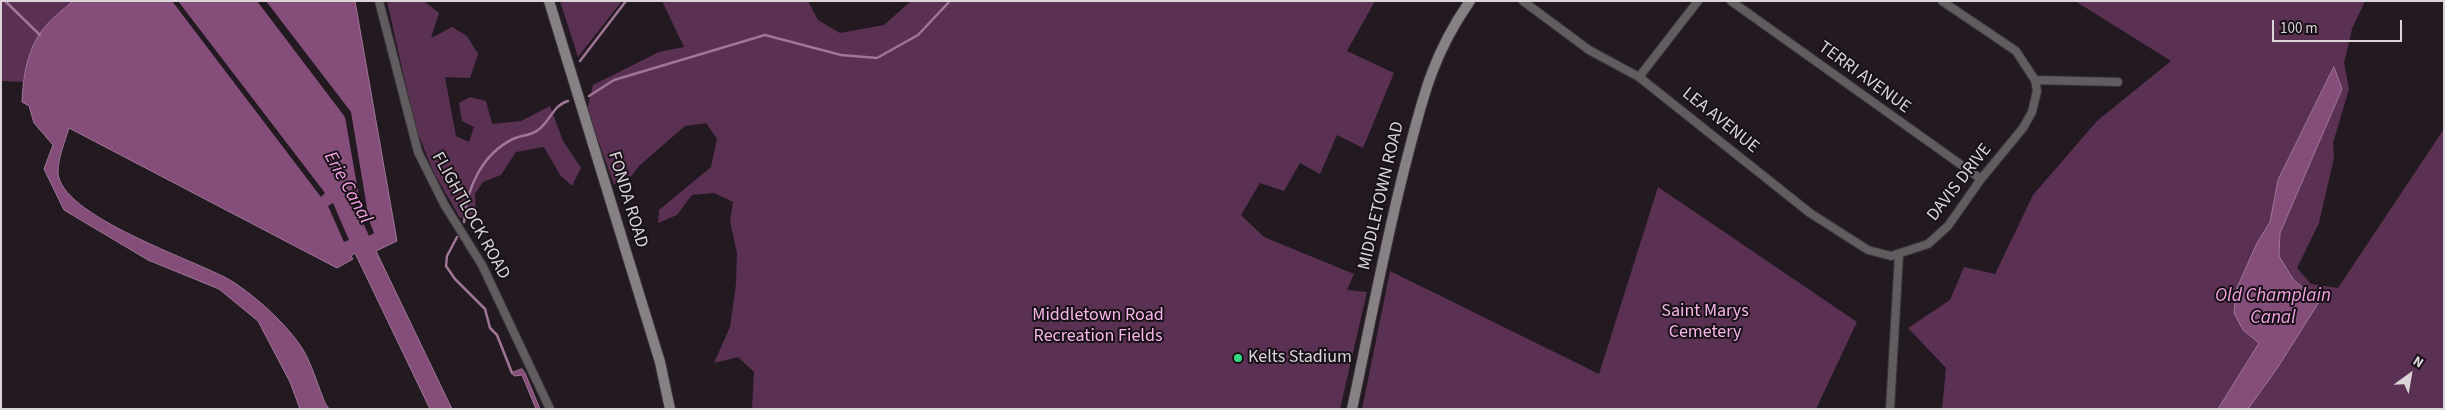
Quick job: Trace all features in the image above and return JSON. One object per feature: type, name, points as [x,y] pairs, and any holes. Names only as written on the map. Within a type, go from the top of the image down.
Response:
[{"type":"street","name":"FLIGHTLOCK ROAD","points":[[379,1],[418,152],[444,204],[482,265],[550,409]]},
{"type":"street","name":"FONDA ROAD","points":[[549,1],[660,362],[670,409]]},
{"type":"street","name":"MIDDLETOWN ROAD","points":[[1352,409],[1413,129],[1441,48],[1470,1]]},
{"type":"street","name":"LEA AVENUE","points":[[1524,1],[1589,50],[1639,77],[1810,213],[1839,233],[1868,250],[1891,256],[1899,255]]},
{"type":"street","points":[[1639,77],[1698,1]]},
{"type":"street","name":"TERRI AVENUE","points":[[1731,1],[1981,179]]},
{"type":"street","points":[[1942,1],[2016,50],[2035,80],[2118,82]]},
{"type":"street","name":"DAVIS DRIVE","points":[[1899,255],[1928,244],[1948,226],[1981,179],[2023,128],[2032,112],[2037,91],[2035,80]]},
{"type":"street","points":[[1890,409],[1899,255]]},
{"type":"green space","points":[[1,1],[75,1],[30,51],[23,82],[1,81]]},
{"type":"green space","points":[[387,1],[424,1],[439,13],[431,38],[452,27],[467,36],[478,54],[470,78],[445,77],[456,136],[469,142],[474,127],[462,121],[459,103],[470,97],[486,101],[492,124],[521,121],[550,106],[563,141],[581,168],[572,186],[560,175],[544,147],[516,152],[501,175],[483,182],[475,194],[476,214],[460,218],[434,173],[415,126]]},
{"type":"green space","points":[[560,1],[622,1],[578,57]]},
{"type":"green space","name":"Middletown Road Recreation Fields","points":[[662,1],[808,1],[818,20],[840,33],[884,25],[911,1],[1375,1],[1347,51],[1394,73],[1363,148],[1337,135],[1320,174],[1300,163],[1284,191],[1260,183],[1241,215],[1264,237],[1354,274],[1347,290],[1367,292],[1340,409],[752,409],[754,372],[738,357],[714,363],[730,327],[736,284],[737,253],[730,221],[733,202],[714,193],[692,195],[677,215],[658,223],[659,210],[711,167],[717,139],[706,123],[685,126],[639,166],[625,184],[614,184],[587,110],[593,85],[659,52],[684,47]]},
{"type":"green space","points":[[2075,1],[2365,1],[2352,29],[2344,63],[2349,89],[2333,143],[2334,158],[2319,223],[2297,268],[2311,284],[2338,288],[2444,129],[2444,409],[1942,409],[1946,368],[1908,328],[1950,300],[1964,267],[1995,274],[2033,195],[2097,121],[2171,61]]},
{"type":"green space","name":"Saint Marys Cemetery","points":[[1658,187],[1857,322],[1816,409],[1362,409],[1390,271],[1599,374]]},
{"type":"water","name":"Erie Canal","points":[[73,1],[355,1],[397,241],[376,251],[452,409],[430,409],[355,253],[351,256],[353,259],[337,268],[69,128],[58,167],[64,188],[80,205],[131,235],[230,280],[273,314],[293,336],[307,357],[329,409],[300,409],[290,382],[258,321],[219,289],[148,260],[64,210],[44,169],[53,145],[34,123],[29,106],[22,102],[27,64],[38,36],[54,17]]},
{"type":"water","name":"Old Champlain Canal","points":[[2334,67],[2342,89],[2280,233],[2279,256],[2293,279],[2319,302],[2278,367],[2248,409],[2218,409],[2259,343],[2243,330],[2234,313],[2236,290],[2257,243],[2270,222],[2278,180]]},
{"type":"water","points":[[522,369],[540,409],[536,409],[522,375],[514,376],[512,373]]},
{"type":"pier","points":[[172,1],[178,1],[325,193],[321,197]]},
{"type":"pier","points":[[257,1],[266,1],[351,112],[369,220],[374,233],[369,236],[364,225],[345,117]]},
{"type":"pier","points":[[333,203],[349,240],[344,242],[328,206]]},
{"type":"waterway","points":[[5,1],[40,35]]},
{"type":"waterway","points":[[580,61],[626,1]]},
{"type":"waterway","points":[[589,96],[614,80],[765,35],[841,55],[877,58],[918,35],[950,1]]},
{"type":"waterway","points":[[464,222],[465,210],[472,185],[484,163],[502,146],[513,139],[538,130],[559,106],[568,101]]},
{"type":"waterway","points":[[457,237],[447,256],[446,266],[455,279],[485,309],[490,328],[497,335],[512,373]]},
{"type":"place","name":"Kelts Stadium","points":[[1238,358]]}]
